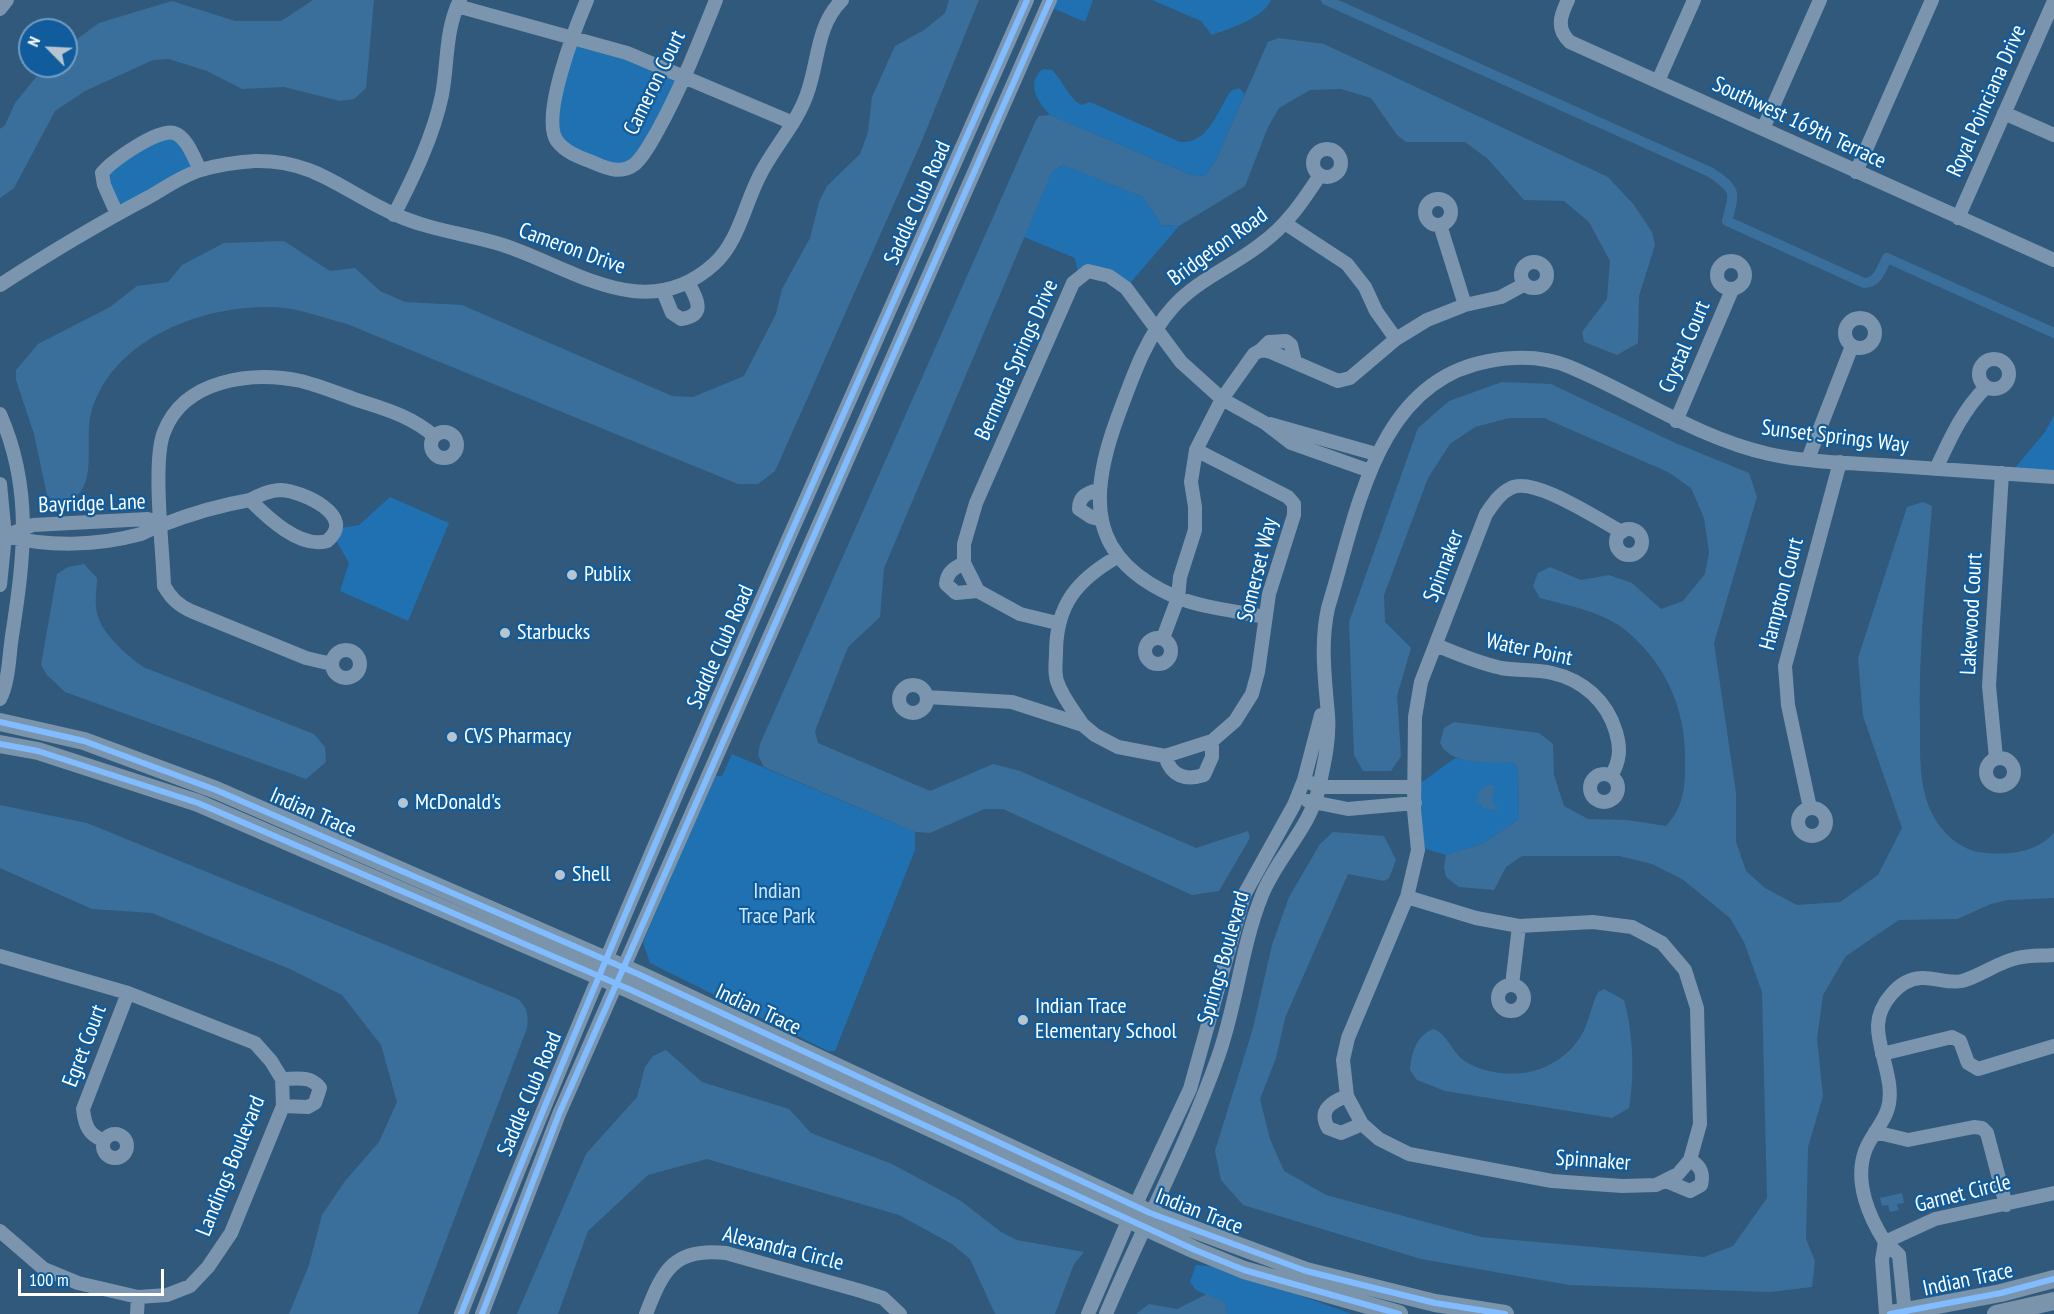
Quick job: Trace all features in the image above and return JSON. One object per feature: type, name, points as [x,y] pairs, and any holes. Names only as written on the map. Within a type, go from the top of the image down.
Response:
[{"type":"main road","name":"Indian Trace","points":[[0,722],[84,741],[216,790],[606,960],[621,976],[1139,1217],[1244,1270],[1399,1314]]},
{"type":"main road","name":"Indian Trace","points":[[0,744],[38,751],[198,803],[598,977],[621,976]]},
{"type":"main road","name":"Indian Trace","points":[[1139,1217],[1369,1289],[1478,1313],[1505,1314]]},
{"type":"main road","name":"Indian Trace","points":[[1897,1313],[2001,1293],[2054,1279]]},
{"type":"main road","name":"Indian Trace","points":[[1996,1314],[2054,1301]]},
{"type":"street","points":[[0,9],[8,0]]},
{"type":"street","name":"Cameron Court","points":[[587,0],[572,36],[561,72],[552,129],[556,140],[565,149],[612,170],[622,170],[633,165],[644,154],[686,76],[716,0]]},
{"type":"street","name":"Cameron Drive","points":[[0,285],[117,214],[200,170],[252,161],[281,162],[303,166],[394,214],[436,229],[503,246],[626,292],[663,291],[688,282],[716,263],[730,242],[760,173],[793,123],[807,95],[825,21],[842,0]]},
{"type":"street","name":"Saddle Club Road","points":[[461,1314],[598,977],[752,619],[1027,0]]},
{"type":"street","name":"Saddle Club Road","points":[[482,1314],[559,1114],[1050,0]]},
{"type":"street","name":"Southwest 169th Terrace","points":[[1568,0],[1560,21],[1564,36],[1570,42],[2054,260]]},
{"type":"street","points":[[1658,81],[1694,0]]},
{"type":"street","points":[[1763,129],[1820,0]]},
{"type":"street","points":[[1856,172],[1932,0]]},
{"type":"street","points":[[394,214],[423,155],[438,112],[449,32],[458,3],[627,53],[793,123]]},
{"type":"street","name":"Royal Poinciana Drive","points":[[1958,218],[2053,7]]},
{"type":"street","points":[[2004,113],[2054,135]]},
{"type":"street","points":[[117,214],[104,185],[102,173],[111,162],[160,134],[173,132],[183,139],[200,170]]},
{"type":"street","name":"Bridgeton Road","points":[[1265,617],[1178,598],[1138,578],[1117,556],[1101,520],[1098,490],[1102,465],[1123,402],[1145,348],[1157,329],[1172,308],[1192,289],[1235,262],[1286,224],[1320,175]]},
{"type":"street","points":[[1286,224],[1347,264],[1365,287],[1376,311],[1396,339]]},
{"type":"street","points":[[1440,225],[1465,305]]},
{"type":"street","name":"Bermuda Springs Drive","points":[[964,563],[964,544],[973,511],[1073,283],[1088,271],[1109,276],[1126,288],[1181,362],[1222,399],[1266,423],[1291,443],[1370,471]]},
{"type":"street","points":[[663,291],[672,313],[681,319],[692,317],[697,311],[698,303],[688,282]]},
{"type":"street","points":[[1163,638],[1178,598],[1180,577],[1195,530],[1195,507],[1191,482],[1196,450],[1222,399],[1247,362],[1261,350],[1338,381],[1350,378],[1396,339],[1427,320],[1465,305],[1501,297],[1525,285]]},
{"type":"street","name":"Crystal Court","points":[[1676,421],[1732,290]]},
{"type":"street","points":[[1808,459],[1852,346]]},
{"type":"street","name":"Springs Boulevard","points":[[1139,1217],[1178,1158],[1219,1053],[1263,893],[1315,803],[1326,751],[1328,716],[1324,698],[1323,632],[1376,454],[1393,425],[1414,399],[1442,378],[1461,369],[1510,357],[1533,358],[1566,365],[1591,376]]},
{"type":"street","name":"Sunset Springs Way","points":[[1591,376],[1676,421],[1725,441],[1770,454],[1840,462],[2054,477]]},
{"type":"street","points":[[332,664],[306,657],[175,602],[164,586],[159,453],[164,430],[172,416],[196,392],[218,384],[274,377],[301,381],[378,404],[412,420],[434,436]]},
{"type":"street","points":[[1936,469],[1955,427],[1973,400],[1986,387]]},
{"type":"street","points":[[0,414],[17,462],[25,535],[12,638],[0,699]]},
{"type":"street","name":"Bermuda Springs Drive","points":[[1266,423],[1304,426],[1332,432],[1356,448],[1376,454]]},
{"type":"street","name":"Somerset Way","points":[[927,697],[1012,702],[1083,725],[1095,735],[1118,747],[1165,756],[1212,741],[1235,722],[1252,694],[1258,672],[1265,617],[1276,566],[1294,515],[1294,504],[1288,498],[1196,450]]},
{"type":"street","name":"Hampton Court","points":[[1810,808],[1788,705],[1785,666],[1840,462]]},
{"type":"street","name":"Lakewood Court","points":[[1996,758],[1989,686],[2002,473]]},
{"type":"street","points":[[0,484],[5,536],[0,585]]},
{"type":"street","name":"Spinnaker","points":[[1622,532],[1536,486],[1513,486],[1497,498],[1486,514],[1421,682],[1415,717],[1414,807],[1418,850],[1407,897],[1348,1038],[1343,1060],[1347,1096],[1362,1124],[1378,1139],[1408,1154],[1552,1181],[1622,1186],[1656,1185],[1666,1181]]},
{"type":"street","points":[[1098,490],[1084,495],[1079,502],[1079,509],[1091,518],[1101,520]]},
{"type":"street","name":"Bayridge Lane","points":[[5,536],[25,535],[37,544],[73,544],[142,533],[162,524],[250,500],[263,493],[289,492],[329,509],[335,517],[336,529],[330,539],[318,543],[281,527],[250,500]]},
{"type":"street","name":"Bayridge Lane","points":[[25,535],[33,525],[148,519],[162,524]]},
{"type":"street","points":[[1083,725],[1061,692],[1056,678],[1057,623],[1077,589],[1088,576],[1117,556]]},
{"type":"street","points":[[978,591],[964,594],[949,590],[946,577],[953,569],[964,563],[978,591],[1020,614],[1057,623]]},
{"type":"street","name":"Water Point","points":[[1436,645],[1485,664],[1517,671],[1551,673],[1578,682],[1598,698],[1611,716],[1620,751],[1611,776]]},
{"type":"street","points":[[1044,712],[1061,692]]},
{"type":"street","name":"Springs Boulevard","points":[[1139,1217],[1190,1089],[1244,895],[1297,799],[1304,780],[1324,698]]},
{"type":"street","points":[[1165,756],[1168,766],[1175,774],[1194,778],[1204,775],[1212,757],[1212,741]]},
{"type":"street","points":[[1304,780],[1319,787],[1414,787]]},
{"type":"street","points":[[1297,799],[1348,809],[1414,807]]},
{"type":"street","points":[[1407,897],[1476,918],[1519,926],[1593,922],[1632,927],[1662,943],[1685,970],[1697,1008],[1700,1124],[1690,1160],[1678,1174],[1666,1181]]},
{"type":"street","points":[[1512,986],[1519,926]]},
{"type":"street","points":[[1897,1313],[1902,1273],[1899,1255],[1885,1242],[1871,1220],[1862,1172],[1864,1152],[1888,1109],[1888,1091],[1878,1027],[1880,1011],[1891,995],[1906,982],[1921,978],[1948,982],[1962,981],[2017,958],[2054,955]]},
{"type":"street","name":"Landings Boulevard","points":[[0,1231],[44,1269],[78,1283],[138,1297],[168,1295],[190,1287],[208,1268],[231,1233],[283,1106],[282,1079],[271,1060],[255,1044],[128,993],[1,960]]},
{"type":"street","name":"Egret Court","points":[[104,1141],[93,1136],[85,1126],[83,1109],[128,993]]},
{"type":"street","points":[[1882,1054],[1952,1037],[1960,1041],[1968,1063],[1978,1069],[2054,1046]]},
{"type":"street","points":[[282,1079],[307,1079],[315,1082],[320,1088],[315,1103],[308,1107],[283,1106]]},
{"type":"street","points":[[1347,1096],[1328,1105],[1324,1121],[1334,1132],[1341,1133],[1362,1124]]},
{"type":"street","points":[[1875,1132],[1908,1140],[1974,1127],[1982,1128],[1987,1133],[2006,1204]]},
{"type":"street","points":[[1666,1181],[1690,1191],[1701,1185],[1703,1176],[1700,1168],[1690,1160]]},
{"type":"street","name":"Garnet Circle","points":[[1885,1242],[1935,1219],[2054,1192]]},
{"type":"street","points":[[1088,1314],[1139,1217]]},
{"type":"street","points":[[1106,1314],[1139,1217]]},
{"type":"street","points":[[1885,1242],[1882,1260],[1883,1275],[1897,1313]]},
{"type":"street","name":"Alexandra Circle","points":[[646,1314],[658,1281],[672,1263],[688,1255],[708,1251],[726,1253],[883,1298],[900,1314]]},
{"type":"street","points":[[1883,1275],[1902,1273]]},
{"type":"street","points":[[137,1314],[138,1297]]},
{"type":"green space","points":[[1050,0],[1093,0],[1085,22],[1048,6]]},
{"type":"green space","points":[[1152,0],[1271,0],[1267,7],[1253,18],[1212,35],[1201,21]]},
{"type":"green space","points":[[572,36],[686,76],[644,154],[622,170],[565,149],[554,107]]},
{"type":"green space","points":[[1043,69],[1052,70],[1081,105],[1090,102],[1180,142],[1198,138],[1205,132],[1231,91],[1239,88],[1245,94],[1216,160],[1205,176],[1191,175],[1050,115],[1041,104],[1034,86],[1038,74]]},
{"type":"green space","points":[[173,132],[200,170],[117,214],[104,185],[111,162]]},
{"type":"green space","points":[[1064,165],[1143,197],[1162,225],[1179,226],[1126,288],[1113,277],[1079,277],[1075,258],[1024,237],[1052,172]]},
{"type":"green space","points":[[2054,415],[2054,477],[2010,474],[2045,432]]},
{"type":"green space","points":[[390,497],[449,523],[408,621],[340,591],[349,563],[333,535],[336,529],[359,525]]},
{"type":"green space","name":"Indian Trace Park","points":[[732,754],[915,832],[915,850],[835,1051],[828,1051],[650,963],[643,942],[715,776],[722,776]]},
{"type":"green space","points":[[1455,758],[1514,763],[1518,768],[1519,819],[1484,843],[1446,855],[1420,847],[1418,785]]},
{"type":"green space","points":[[1196,1265],[1219,1267],[1352,1314],[1227,1314],[1225,1303],[1196,1290],[1190,1282]]},
{"type":"shaded area","points":[[313,0],[374,0],[366,88],[354,99],[340,101],[284,87],[242,89],[207,71],[169,59],[153,60],[85,91],[55,111],[14,188],[0,198],[0,129],[5,125],[15,103],[35,78],[78,78],[78,38],[99,23],[172,1],[235,21],[281,21]]},
{"type":"shaded area","points":[[949,0],[979,0],[921,143],[775,471],[758,484],[738,484],[347,324],[293,309],[257,307],[227,310],[169,329],[143,344],[120,363],[103,386],[91,413],[88,471],[81,492],[71,500],[55,504],[47,495],[34,434],[16,380],[16,370],[38,344],[110,307],[137,286],[168,282],[182,265],[224,243],[284,241],[330,271],[355,268],[380,291],[405,302],[462,305],[672,396],[693,397],[744,376],[776,314],[782,289],[810,238],[819,202],[827,186],[860,154],[868,132],[872,97],[895,46],[924,30],[945,13]]},
{"type":"shaded area","points":[[1279,38],[1324,44],[1608,177],[1634,205],[1652,232],[1655,245],[1639,296],[1638,343],[1617,355],[1584,342],[1582,332],[1607,299],[1610,261],[1589,222],[1564,201],[1524,200],[1488,159],[1465,142],[1406,142],[1397,135],[1371,98],[1341,89],[1310,90],[1279,108],[1268,127],[1245,186],[1179,226],[1162,225],[1143,197],[1063,165],[1052,172],[884,568],[880,617],[848,647],[815,731],[818,743],[930,791],[993,764],[1020,771],[1196,848],[1248,831],[1250,838],[1219,891],[1192,895],[1003,809],[984,809],[930,833],[915,832],[764,767],[758,755],[760,744],[1036,120],[1039,116],[1050,115],[1191,175],[1205,176],[1216,160],[1268,42]]},
{"type":"shaded area","points":[[1502,382],[1551,384],[1673,442],[1749,473],[1757,497],[1714,643],[1736,793],[1736,842],[1746,871],[1765,888],[1797,905],[1840,902],[1878,875],[1902,828],[1863,716],[1858,658],[1907,507],[1923,502],[1932,506],[1920,671],[1921,767],[1923,788],[1929,807],[1938,824],[1952,839],[1977,852],[2023,851],[2040,844],[2054,833],[2054,898],[2008,900],[1991,904],[1957,919],[1899,920],[1846,956],[1823,995],[1817,1039],[1823,1096],[1808,1147],[1806,1239],[1815,1261],[1812,1287],[1770,1292],[1569,1285],[1421,1259],[1243,1205],[1221,1180],[1215,1151],[1253,1028],[1272,945],[1289,897],[1320,844],[1333,832],[1384,836],[1396,860],[1389,878],[1384,881],[1348,874],[1285,1018],[1276,1058],[1260,1099],[1270,1139],[1284,1171],[1326,1195],[1481,1237],[1704,1257],[1733,1246],[1767,1198],[1762,992],[1744,942],[1730,918],[1682,879],[1652,864],[1619,856],[1522,856],[1506,867],[1494,890],[1459,887],[1446,877],[1444,867],[1446,855],[1484,843],[1519,819],[1518,768],[1514,763],[1472,761],[1453,756],[1445,751],[1440,743],[1444,728],[1454,722],[1539,733],[1553,744],[1554,775],[1564,806],[1588,819],[1627,820],[1666,826],[1676,813],[1682,799],[1684,784],[1683,729],[1673,694],[1655,662],[1643,647],[1620,626],[1587,611],[1540,598],[1533,586],[1538,573],[1550,567],[1581,580],[1609,575],[1632,583],[1661,609],[1683,601],[1705,574],[1709,552],[1704,518],[1691,488],[1668,472],[1544,418],[1509,418],[1475,427],[1450,444],[1428,478],[1384,595],[1385,622],[1411,648],[1397,696],[1401,756],[1391,771],[1363,771],[1354,755],[1349,622],[1418,428],[1449,401]]},
{"type":"shaded area","points":[[84,564],[97,578],[96,607],[102,625],[114,641],[143,667],[314,734],[325,747],[326,762],[306,779],[65,692],[47,675],[41,665],[57,574],[68,567]]},
{"type":"shaded area","points":[[1491,785],[1495,786],[1492,801],[1499,810],[1482,808],[1482,804],[1477,802],[1481,790]]},
{"type":"shaded area","points":[[0,805],[87,823],[521,1002],[527,1012],[527,1028],[418,1314],[289,1314],[309,1265],[322,1215],[345,1181],[379,1142],[397,1102],[381,1045],[342,995],[290,969],[152,913],[92,909],[0,868]]},
{"type":"shaded area","points":[[1604,989],[1624,1000],[1632,1053],[1629,1108],[1612,1118],[1445,1091],[1417,1080],[1410,1070],[1416,1045],[1423,1035],[1434,1029],[1443,1036],[1461,1058],[1481,1069],[1513,1074],[1544,1067],[1558,1060],[1581,1036],[1598,992]]},
{"type":"shaded area","points":[[666,1050],[702,1082],[789,1109],[811,1133],[892,1164],[961,1201],[1001,1232],[1017,1240],[1084,1252],[1074,1264],[1055,1314],[995,1314],[970,1259],[952,1244],[899,1215],[707,1159],[648,1175],[588,1231],[558,1314],[517,1314],[586,1154],[637,1097],[645,1067],[653,1056]]},
{"type":"shaded area","points":[[1902,1193],[1904,1203],[1897,1204],[1899,1210],[1890,1212],[1888,1205],[1882,1206],[1880,1198]]},
{"type":"shaded area","points":[[1207,1294],[1225,1303],[1227,1314],[1136,1314],[1149,1304],[1177,1309]]},
{"type":"waterway","points":[[1326,0],[1710,172],[1725,183],[1732,192],[1732,203],[1727,221],[1864,283],[1876,278],[1887,258],[2054,333]]},
{"type":"cycle path","points":[[461,1314],[666,818],[1027,0]]},
{"type":"cycle path","points":[[482,1314],[559,1114],[1050,0]]},
{"type":"cycle path","points":[[0,722],[84,741],[216,790],[638,974],[1150,1213],[1306,1271],[1435,1303],[1505,1314]]},
{"type":"cycle path","points":[[0,744],[38,751],[198,803],[631,990],[1195,1250],[1244,1270],[1399,1314]]},
{"type":"cycle path","points":[[1890,1314],[2001,1293],[2054,1279]]},
{"type":"place","name":"Publix","points":[[572,575]]},
{"type":"place","name":"Starbucks","points":[[505,633]]},
{"type":"place","name":"CVS Pharmacy","points":[[452,737]]},
{"type":"place","name":"McDonald's","points":[[403,803]]},
{"type":"place","name":"Shell","points":[[560,875]]},
{"type":"place","name":"Indian Trace Elementary School","points":[[1023,1020]]}]
